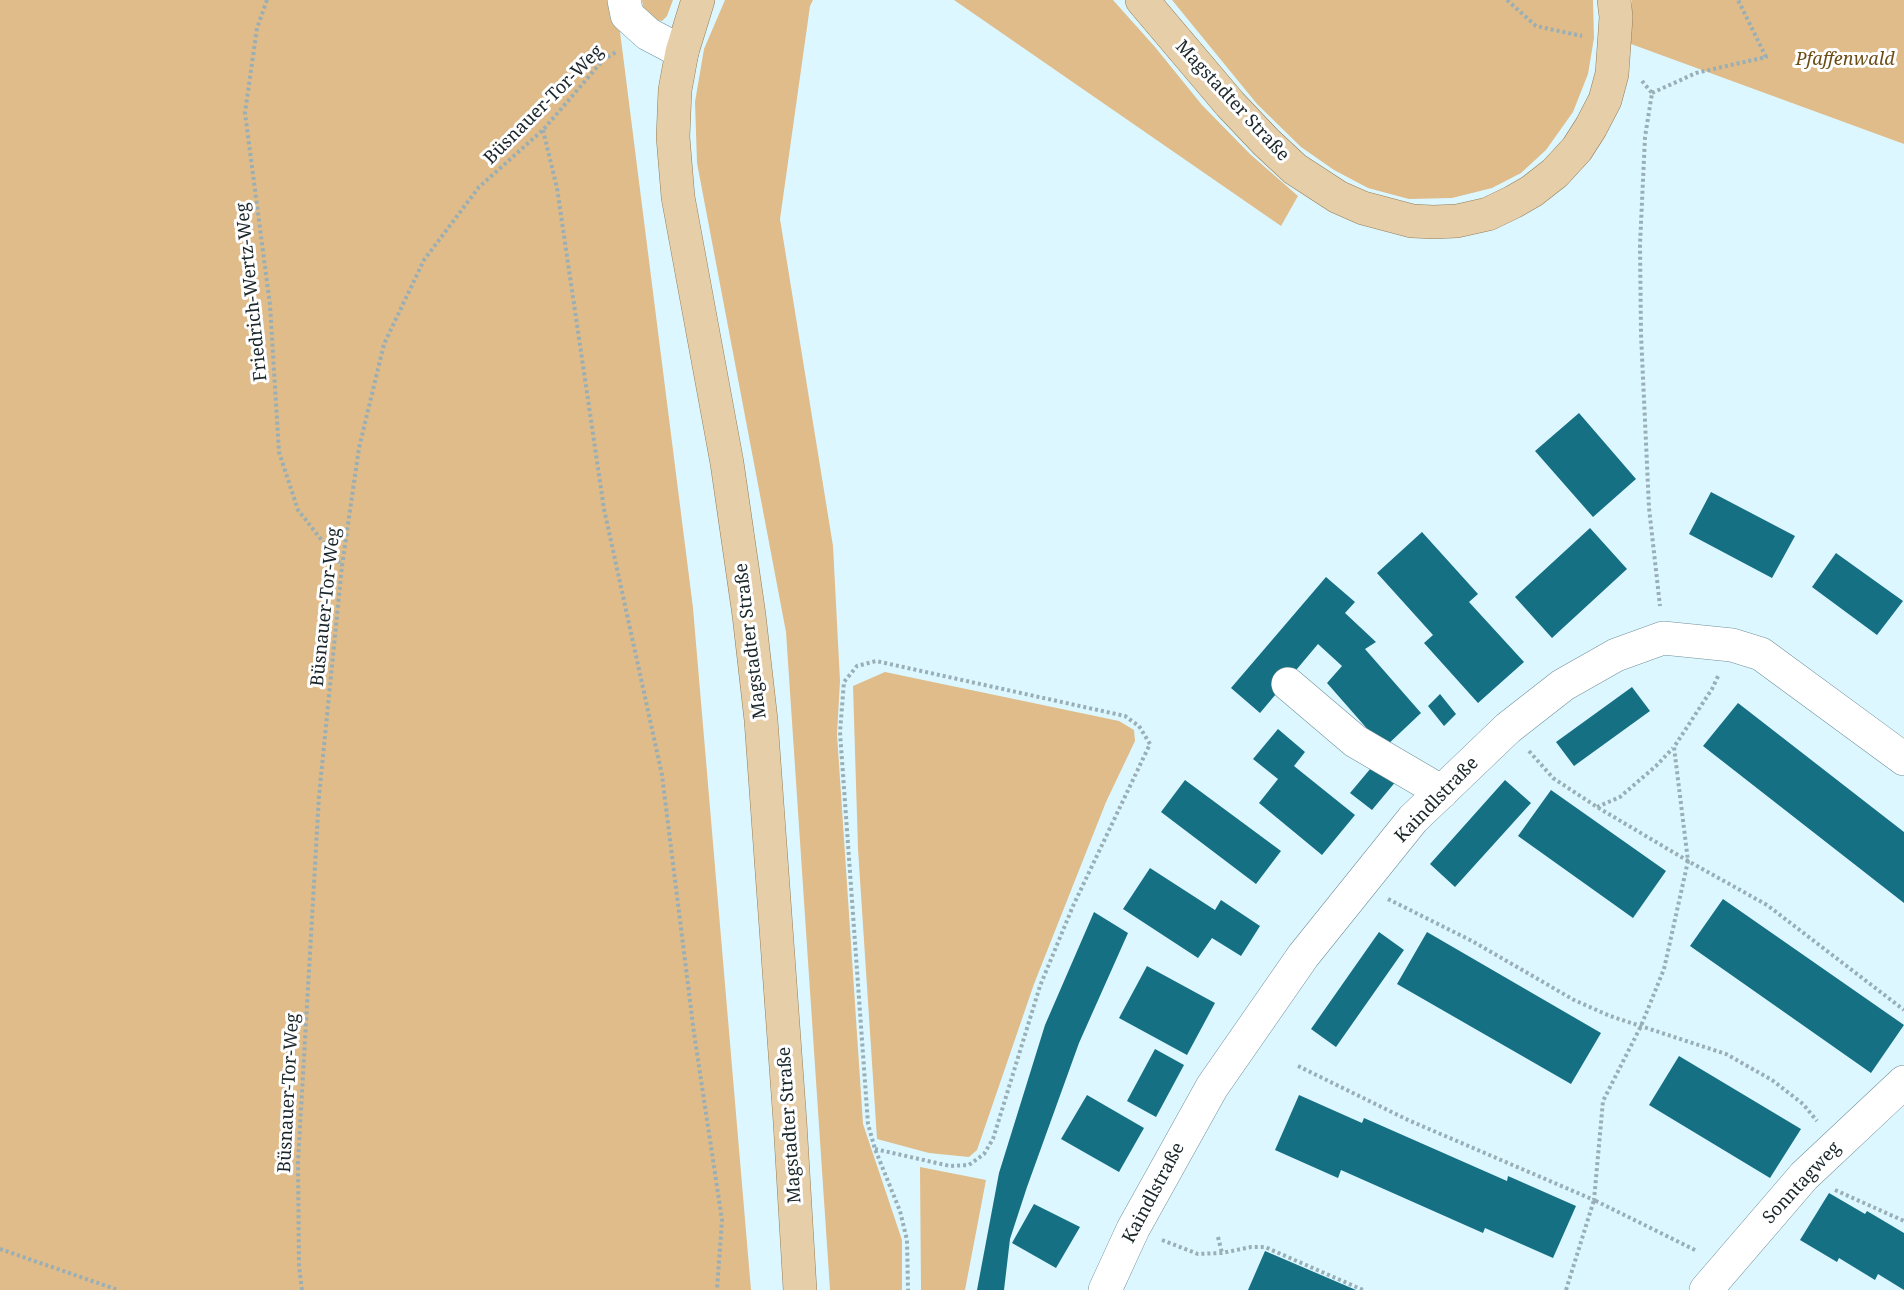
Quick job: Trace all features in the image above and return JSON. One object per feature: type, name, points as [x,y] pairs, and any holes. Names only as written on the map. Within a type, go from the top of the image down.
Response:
[{"type":"main road","name":"Magstadter Straße","points":[[698,0],[682,52],[675,90],[673,137],[678,197],[727,463],[754,662],[773,884],[800,1290]]},
{"type":"main road","name":"Magstadter Straße","points":[[1142,0],[1230,104],[1295,169],[1338,197],[1363,208],[1412,221],[1457,221],[1488,214],[1532,190],[1555,173],[1577,149],[1592,127],[1605,100],[1612,74],[1616,17],[1614,0]]},
{"type":"street","points":[[624,0],[627,15],[648,34],[682,52]]},
{"type":"street","name":"Kaindlstraße","points":[[1105,1290],[1133,1229],[1212,1087],[1303,956],[1413,819],[1508,728],[1563,685],[1616,655],[1663,638],[1732,645],[1761,654],[1904,759]]},
{"type":"street","points":[[1288,684],[1355,741],[1442,792]]},
{"type":"street","name":"Sonntagweg","points":[[1706,1290],[1804,1176],[1904,1082]]},
{"type":"path","name":"Friedrich-Wertz-Weg","points":[[267,0],[257,28],[245,113],[270,305],[279,452],[298,510],[342,566]]},
{"type":"path","points":[[1507,0],[1536,26],[1614,44]]},
{"type":"path","points":[[1663,638],[1649,508],[1641,334],[1640,245],[1645,137],[1652,93],[1696,73],[1766,57],[1738,0]]},
{"type":"path","name":"Büsnauer-Tor-Weg","points":[[302,1290],[299,1266],[298,1162],[319,796],[342,566],[359,448],[384,344],[424,260],[479,187],[543,130],[604,59],[648,34]]},
{"type":"path","points":[[543,130],[557,188],[604,509],[662,775],[694,1033],[722,1220],[717,1290]]},
{"type":"path","points":[[1597,807],[1620,797],[1674,747],[1712,689],[1732,645]]},
{"type":"path","points":[[875,1149],[950,1166],[969,1165],[984,1154],[993,1139],[1040,986],[1073,906],[1150,744],[1139,726],[1125,716],[876,661],[857,666],[844,682],[840,732],[868,1124],[875,1149],[900,1211],[907,1240],[908,1290]]},
{"type":"path","points":[[1508,728],[1553,778],[1597,807],[1767,905],[1904,1010]]},
{"type":"path","points":[[1566,1290],[1594,1200],[1604,1101],[1641,1026],[1665,969],[1688,861],[1674,747]]},
{"type":"path","points":[[1360,885],[1472,941],[1574,1000],[1610,1016],[1726,1054],[1772,1080],[1803,1104],[1838,1145]]},
{"type":"path","points":[[1298,1066],[1408,1120],[1594,1200],[1728,1266]]},
{"type":"path","points":[[1804,1176],[1904,1221]]},
{"type":"path","points":[[1133,1229],[1198,1254],[1222,1253],[1251,1247],[1265,1248],[1363,1290]]},
{"type":"path","points":[[1218,1237],[1222,1253]]},
{"type":"path","points":[[0,1250],[118,1290]]},
{"type":"green space","points":[[0,0],[616,0],[693,608],[751,1290],[0,1290]]},
{"type":"green space","points":[[642,0],[673,0],[667,16],[662,21],[653,19],[644,12]]},
{"type":"green space","points":[[725,0],[813,0],[810,6],[780,219],[833,546],[840,681],[837,734],[863,1124],[902,1240],[902,1290],[830,1290],[786,632],[697,163],[695,102],[704,49]]},
{"type":"green space","points":[[954,0],[1113,0],[1202,105],[1250,154],[1298,196],[1281,226]]},
{"type":"green space","points":[[1172,0],[1593,0],[1594,38],[1588,74],[1573,112],[1546,150],[1521,173],[1492,188],[1452,198],[1409,199],[1368,188],[1334,170],[1301,147],[1257,104]]},
{"type":"green space","name":"Pfaffenwald","points":[[1632,0],[1904,0],[1904,144],[1631,44]]},
{"type":"green space","points":[[885,672],[1119,721],[1134,730],[1135,741],[1106,802],[1034,984],[977,1150],[969,1157],[929,1153],[877,1139],[858,849],[853,686]]},
{"type":"green space","points":[[920,1167],[986,1180],[965,1290],[921,1290]]},
{"type":"building","points":[[1579,413],[1636,479],[1593,517],[1535,451]]},
{"type":"building","points":[[1711,492],[1795,536],[1772,578],[1689,534]]},
{"type":"building","points":[[1590,528],[1627,569],[1552,638],[1515,597]]},
{"type":"building","points":[[1422,532],[1478,594],[1469,602],[1524,662],[1478,703],[1424,643],[1433,635],[1377,573]]},
{"type":"building","points":[[1836,553],[1903,601],[1877,635],[1812,587]]},
{"type":"building","points":[[1326,577],[1355,602],[1345,613],[1376,642],[1365,649],[1421,713],[1384,748],[1327,683],[1342,666],[1318,644],[1260,713],[1231,688]]},
{"type":"building","points":[[1632,687],[1650,711],[1574,766],[1556,742]]},
{"type":"building","points":[[1440,694],[1456,714],[1444,726],[1428,706]]},
{"type":"building","points":[[1738,703],[1904,832],[1904,903],[1703,746]]},
{"type":"building","points":[[1278,729],[1305,752],[1294,766],[1355,815],[1322,855],[1259,803],[1278,779],[1253,759]]},
{"type":"building","points":[[1376,762],[1397,780],[1372,810],[1350,793]]},
{"type":"building","points":[[1185,780],[1281,851],[1256,884],[1161,812]]},
{"type":"building","points":[[1505,780],[1531,803],[1455,887],[1430,864]]},
{"type":"building","points":[[1551,790],[1666,871],[1633,918],[1518,836]]},
{"type":"building","points":[[1150,868],[1215,910],[1221,900],[1260,926],[1241,956],[1212,938],[1198,958],[1123,909]]},
{"type":"building","points":[[1723,899],[1904,1025],[1871,1073],[1690,946]]},
{"type":"building","points":[[1094,912],[1128,933],[1079,1043],[1027,1187],[1010,1239],[1004,1290],[977,1290],[999,1173],[1045,1025]]},
{"type":"building","points":[[1379,932],[1404,950],[1336,1047],[1311,1029]]},
{"type":"building","points":[[1427,932],[1601,1033],[1571,1084],[1397,984]]},
{"type":"building","points":[[1147,966],[1215,1003],[1187,1055],[1119,1018]]},
{"type":"building","points":[[1155,1049],[1184,1065],[1156,1117],[1127,1101]]},
{"type":"building","points":[[1679,1056],[1801,1129],[1770,1178],[1649,1105]]},
{"type":"building","points":[[1087,1095],[1144,1128],[1119,1172],[1061,1139]]},
{"type":"building","points":[[1299,1095],[1362,1123],[1364,1118],[1507,1181],[1508,1176],[1576,1206],[1553,1258],[1485,1228],[1483,1233],[1341,1170],[1338,1178],[1275,1150]]},
{"type":"building","points":[[1829,1193],[1865,1214],[1867,1211],[1904,1233],[1904,1290],[1878,1274],[1875,1280],[1839,1258],[1837,1262],[1800,1240]]},
{"type":"building","points":[[1034,1204],[1080,1227],[1056,1268],[1012,1243]]},
{"type":"building","points":[[1265,1251],[1356,1290],[1248,1290]]}]
